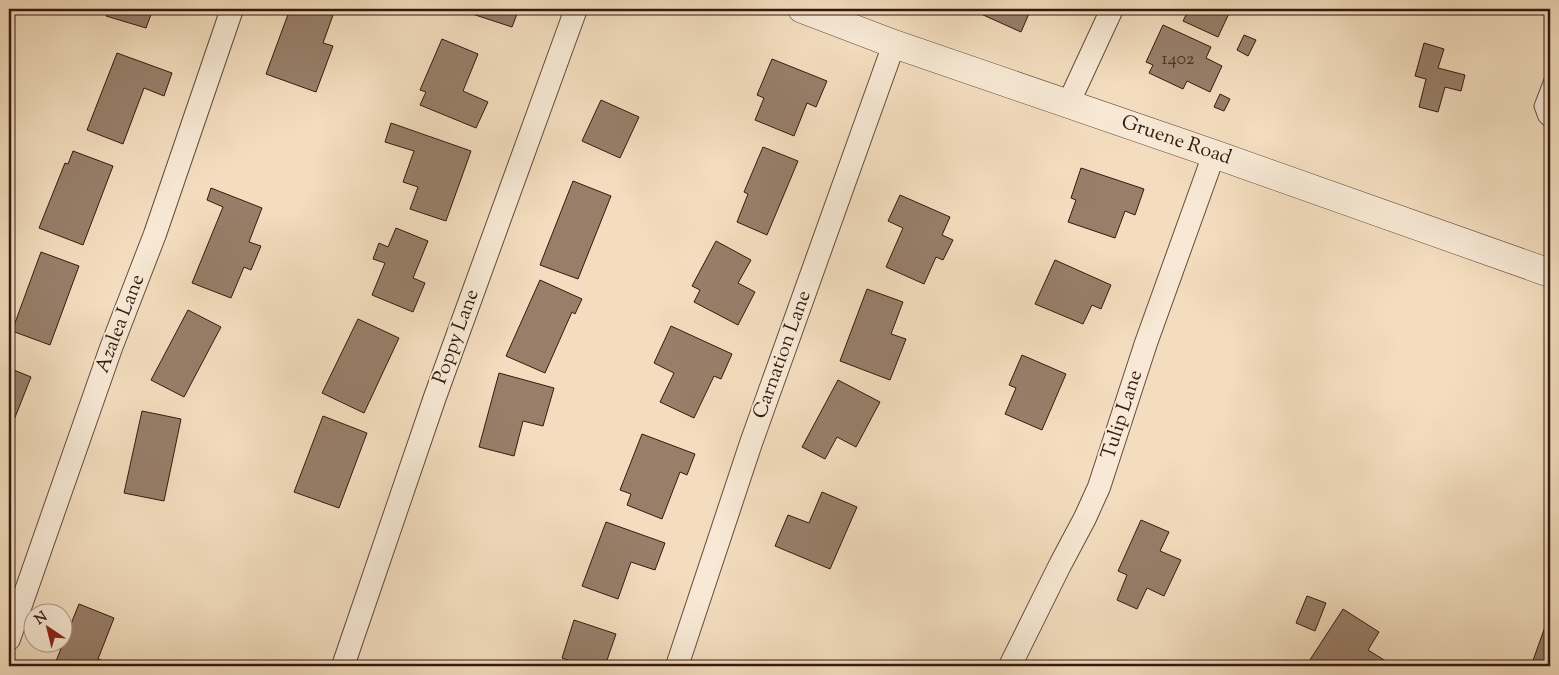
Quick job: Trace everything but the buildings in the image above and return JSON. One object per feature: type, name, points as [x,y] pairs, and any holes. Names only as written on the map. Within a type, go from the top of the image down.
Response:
[{"type":"street","name":"Azalea Lane","points":[[9,639],[111,348],[155,234],[232,9]]},
{"type":"street","name":"Poppy Lane","points":[[343,666],[435,397],[576,9]]},
{"type":"street","name":"Gruene Road","points":[[802,9],[894,44],[1214,154],[1550,273]]},
{"type":"street","points":[[1068,104],[1112,9]]},
{"type":"street","name":"Carnation Lane","points":[[677,666],[751,443],[894,44]]},
{"type":"street","name":"Tulip Lane","points":[[1010,666],[1099,488],[1146,343],[1214,154]]},
{"type":"lane","points":[[1550,80],[1540,106],[1544,117],[1550,123]]}]
